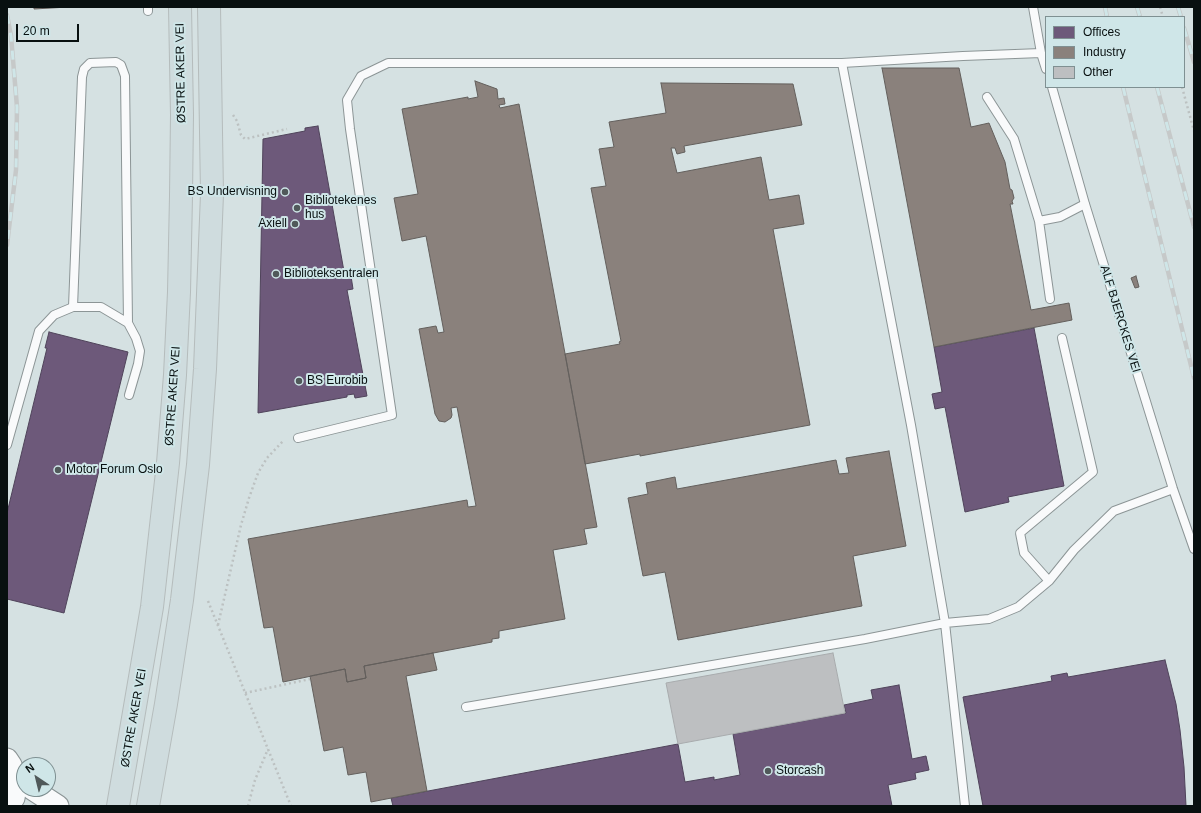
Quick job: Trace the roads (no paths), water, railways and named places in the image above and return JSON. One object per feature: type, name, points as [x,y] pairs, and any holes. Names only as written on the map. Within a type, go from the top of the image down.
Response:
[{"type":"highway","name":"ØSTRE AKER VEI","points":[[118,806],[152,608],[168,463],[175,375],[179,292],[181,196],[182,115],[180,7]]},
{"type":"highway","points":[[148,806],[182,600],[198,465],[206,361],[212,194],[209,7]]},
{"type":"street","points":[[9,806],[14,798],[16,786],[15,772]]},
{"type":"street","points":[[44,797],[55,805]]},
{"type":"lane","points":[[1033,7],[1041,53],[1045,66]]},
{"type":"lane","points":[[298,438],[392,415],[347,100],[361,76],[388,63],[842,63],[1041,53]]},
{"type":"lane","points":[[73,307],[82,77],[84,69],[90,63],[116,62],[122,66],[124,76],[128,323],[136,338],[140,351],[138,364],[129,395]]},
{"type":"lane","points":[[842,63],[911,425],[945,623],[965,806]]},
{"type":"lane","name":"ALF BJERCKES VEI","points":[[1052,88],[1085,204],[1173,490],[1194,549]]},
{"type":"lane","points":[[987,96],[1014,139],[1039,221],[1050,300]]},
{"type":"lane","points":[[1039,221],[1060,217],[1085,204]]},
{"type":"lane","points":[[7,445],[39,332],[54,315],[73,307],[101,307],[128,323]]},
{"type":"lane","points":[[1049,581],[1024,554],[1020,533],[1093,472],[1062,338]]},
{"type":"lane","points":[[466,707],[865,639],[945,623],[989,619],[1018,607],[1049,581],[1074,550],[1114,511],[1173,490]]},
{"type":"railway","points":[[1105,7],[1107,16]]},
{"type":"railway","points":[[1137,7],[1140,16]]},
{"type":"railway","points":[[1178,7],[1181,16]]},
{"type":"railway","points":[[7,15],[11,36],[17,107],[16,170],[7,245]]},
{"type":"railway","points":[[1185,31],[1194,62]]},
{"type":"railway","points":[[1123,88],[1194,378]]},
{"type":"railway","points":[[1157,88],[1194,227]]},
{"type":"place","name":"BS Undervisning","points":[[285,192]]},
{"type":"place","name":"Bibliotekenes hus","points":[[297,208]]},
{"type":"place","name":"Axiell","points":[[295,224]]},
{"type":"place","name":"Biblioteksentralen","points":[[276,274]]},
{"type":"place","name":"BS Eurobib","points":[[299,381]]},
{"type":"place","name":"Motor Forum Oslo","points":[[58,470]]},
{"type":"place","name":"Storcash","points":[[768,771]]}]
